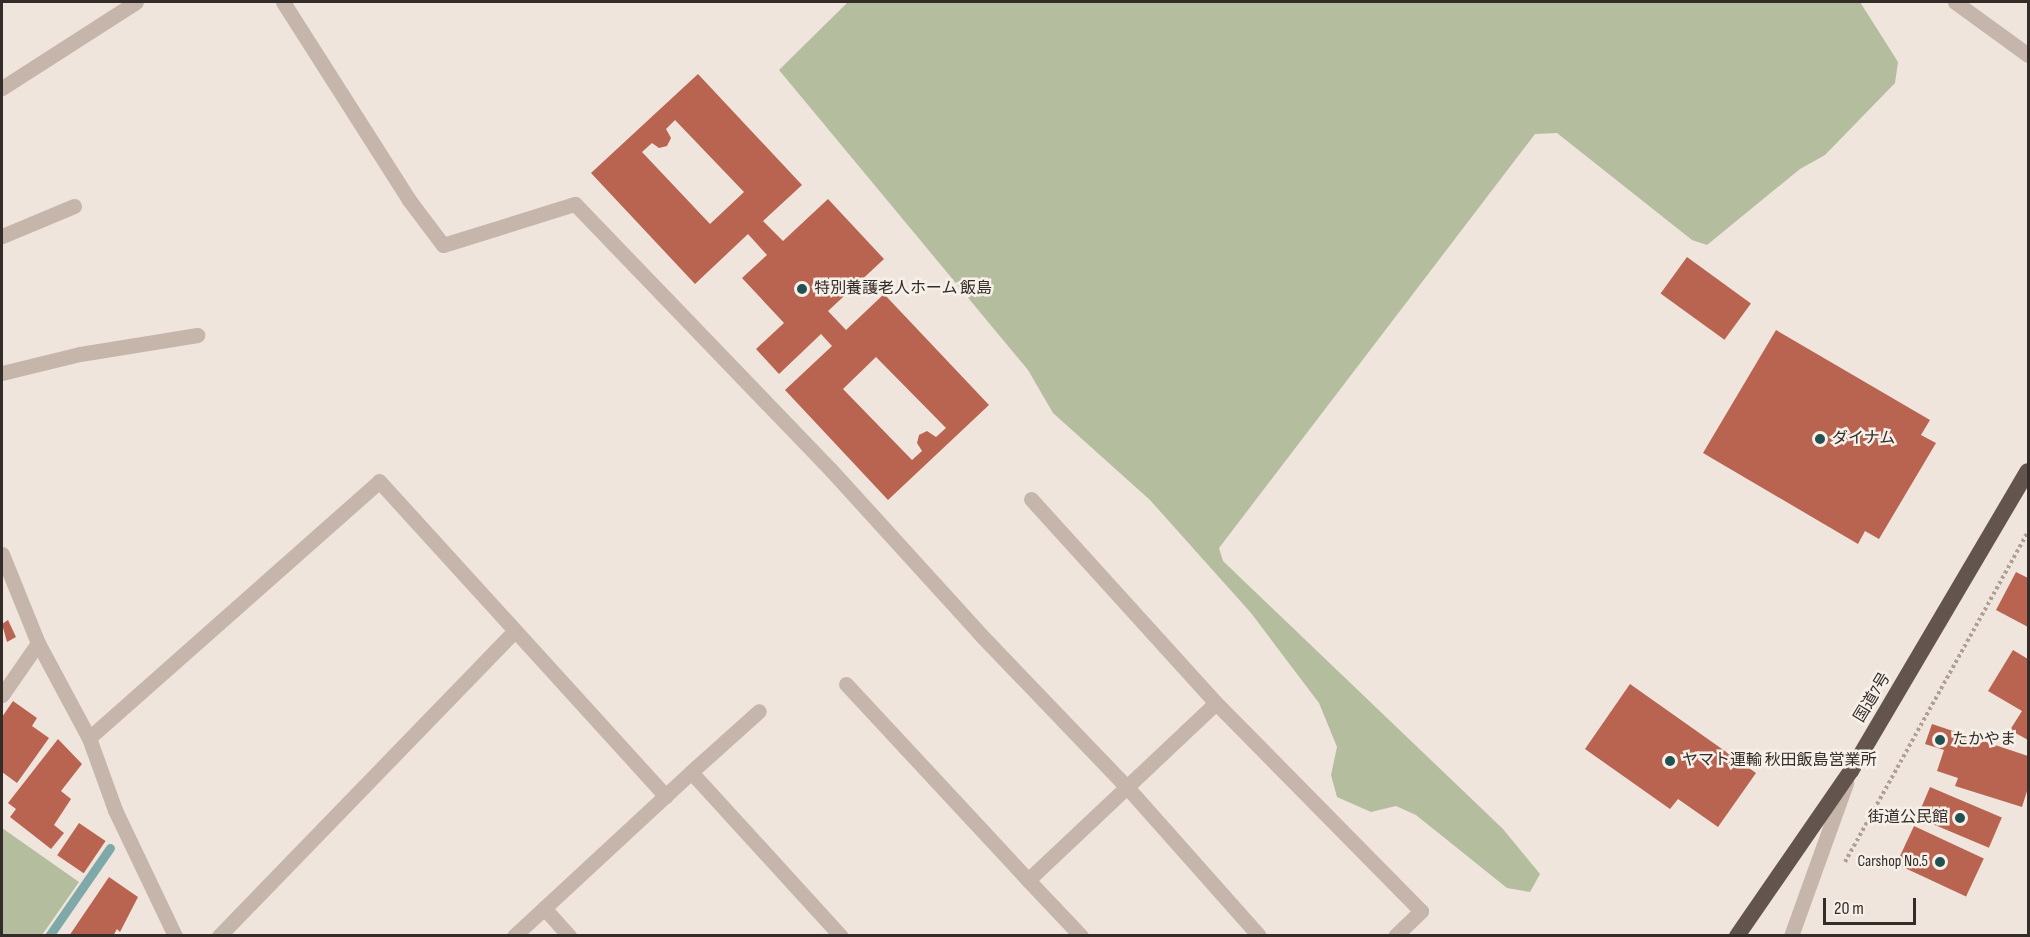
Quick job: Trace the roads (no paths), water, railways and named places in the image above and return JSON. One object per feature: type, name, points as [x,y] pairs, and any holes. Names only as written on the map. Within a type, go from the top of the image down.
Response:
[{"type":"highway","name":"国道7号","points":[[1737,936],[1851,771],[2028,471]]},
{"type":"street","points":[[2,88],[136,2]]},
{"type":"street","points":[[283,2],[409,200],[443,245],[575,204],[1126,786],[1259,936]]},
{"type":"street","points":[[1955,2],[2028,55]]},
{"type":"street","points":[[2,236],[74,206]]},
{"type":"street","points":[[2,373],[80,354],[197,335]]},
{"type":"street","points":[[89,738],[379,481],[666,796]]},
{"type":"street","points":[[1031,499],[1216,703],[1421,911],[1395,936]]},
{"type":"street","points":[[2,554],[38,643],[89,738],[115,810],[175,936]]},
{"type":"street","points":[[219,936],[515,631]]},
{"type":"street","points":[[2,695],[38,643]]},
{"type":"street","points":[[846,684],[1081,936]]},
{"type":"street","points":[[1028,880],[1216,703]]},
{"type":"street","points":[[514,936],[759,711]]},
{"type":"street","points":[[1791,936],[1851,771]]},
{"type":"street","points":[[691,772],[841,936]]},
{"type":"street","points":[[544,908],[569,936]]},
{"type":"waterway","points":[[49,936],[110,848]]},
{"type":"place","name":"特別養護老人ホーム 飯島","points":[[802,289]]},
{"type":"place","name":"ダイナム","points":[[1820,439]]},
{"type":"place","name":"たかやま","points":[[1940,740]]},
{"type":"place","name":"ヤマト運輸 秋田飯島営業所","points":[[1670,761]]},
{"type":"place","name":"街道公民館","points":[[1960,818]]},
{"type":"place","name":"Carshop No.5","points":[[1940,862]]}]
